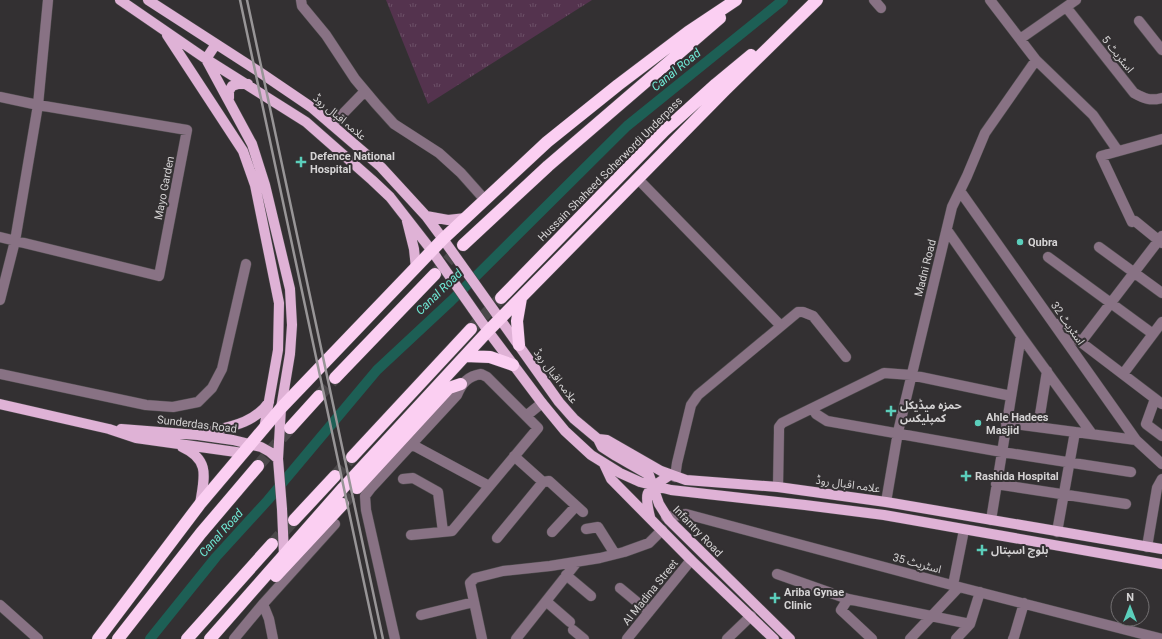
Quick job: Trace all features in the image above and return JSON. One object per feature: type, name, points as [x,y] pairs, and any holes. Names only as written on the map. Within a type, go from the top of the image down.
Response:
[{"type":"highway","points":[[98,639],[200,504],[281,408],[443,239],[547,142],[618,85],[688,32],[736,0]]},
{"type":"highway","points":[[463,245],[548,166],[742,0]]},
{"type":"highway","points":[[210,639],[346,484],[488,331],[725,90],[817,1]]},
{"type":"highway","name":"Hussain Shaheed Soherwordi Underpass","points":[[501,298],[664,131],[716,84],[817,1]]},
{"type":"highway","points":[[335,378],[435,274]]},
{"type":"highway","points":[[519,345],[517,321],[522,297]]},
{"type":"highway","points":[[352,457],[471,329]]},
{"type":"highway","points":[[465,356],[490,357],[513,365]]},
{"type":"highway","points":[[357,488],[449,388],[461,384]]},
{"type":"highway","points":[[290,428],[319,396]]},
{"type":"highway","points":[[118,639],[201,533],[258,466]]},
{"type":"highway","points":[[294,520],[335,476]]},
{"type":"highway","points":[[219,639],[343,504]]},
{"type":"highway","points":[[187,639],[272,544]]},
{"type":"main road","points":[[120,0],[206,58],[306,122],[390,197],[449,274],[488,331],[542,403],[565,430],[591,455],[604,464],[630,478],[654,486],[679,491],[805,505],[884,516],[1162,564]]},
{"type":"main road","name":"علامہ اقبال روڈ","points":[[148,0],[311,107],[381,167],[426,216],[559,402],[574,419],[598,439],[607,440],[647,464],[673,476],[694,482],[808,491],[886,502],[1162,549]]},
{"type":"main road","points":[[164,30],[243,151],[255,185],[279,303],[278,350],[264,429]]},
{"type":"main road","points":[[206,58],[216,44]]},
{"type":"main road","points":[[206,58],[252,144],[266,185],[290,289],[292,324],[290,354],[281,408],[278,460],[284,555]]},
{"type":"main road","points":[[228,98],[229,91],[232,86],[238,84],[248,84]]},
{"type":"main road","points":[[406,216],[414,249],[416,268]]},
{"type":"main road","points":[[426,216],[448,220],[466,218]]},
{"type":"main road","points":[[198,435],[250,420],[257,416],[270,401]]},
{"type":"main road","name":"Sunderdas Road","points":[[0,404],[109,429],[136,438],[243,453]]},
{"type":"main road","name":"Sunderdas Road","points":[[109,429],[198,435],[233,440],[266,449],[278,460]]},
{"type":"main road","name":"Infantry Road","points":[[598,439],[602,447],[649,475],[659,504],[666,517],[790,639]]},
{"type":"main road","points":[[175,443],[196,454],[202,464],[203,483],[200,504]]},
{"type":"main road","points":[[604,464],[611,478],[691,560],[774,639]]},
{"type":"main road","points":[[650,517],[646,497],[654,486],[673,476]]},
{"type":"main road","points":[[805,505],[808,491]]},
{"type":"main road","points":[[1028,541],[1030,527]]},
{"type":"main road","points":[[766,630],[774,623]]},
{"type":"street","points":[[0,300],[3,276],[15,241],[38,105],[48,0]]},
{"type":"street","points":[[301,0],[302,6],[326,35],[365,91],[394,124],[439,153],[461,173],[485,200]]},
{"type":"street","points":[[874,0],[881,8]]},
{"type":"street","points":[[1020,40],[1076,0]]},
{"type":"street","points":[[992,1],[1036,60],[1093,116],[1118,151]]},
{"type":"street","name":"اسٹریٹ 5","points":[[1066,7],[1134,93],[1144,99],[1156,100],[1162,98]]},
{"type":"street","points":[[1139,21],[1162,50]]},
{"type":"street","name":"Madni Road","points":[[886,502],[898,432],[952,207],[985,133],[1036,60]]},
{"type":"street","points":[[332,126],[365,91]]},
{"type":"street","name":"Mayo Garden","points":[[0,97],[38,105],[187,130],[159,276],[0,238]]},
{"type":"street","points":[[1081,342],[1161,239],[1136,221],[1132,222],[1101,156],[1162,139]]},
{"type":"street","points":[[638,179],[781,326]]},
{"type":"street","name":"اسٹریٹ 32","points":[[960,191],[1136,440],[1162,464]]},
{"type":"street","points":[[946,230],[1092,434]]},
{"type":"street","points":[[1099,247],[1162,293]]},
{"type":"street","points":[[1048,257],[1153,334]]},
{"type":"street","points":[[0,374],[146,405],[173,407],[198,402],[212,388],[222,369],[246,264]]},
{"type":"street","points":[[673,476],[691,405],[698,395],[798,312],[803,312],[813,316],[846,357]]},
{"type":"street","points":[[1049,318],[1160,402],[1146,424],[1162,436]]},
{"type":"street","points":[[1123,374],[1162,322]]},
{"type":"street","points":[[991,520],[1021,336]]},
{"type":"street","points":[[1038,427],[1047,372]]},
{"type":"street","points":[[778,488],[779,427],[782,423],[884,373],[911,375],[1011,396]]},
{"type":"street","points":[[395,639],[366,510],[365,496],[457,395],[461,384],[469,378],[481,374],[487,377],[538,428],[452,531],[411,535]]},
{"type":"street","points":[[526,416],[542,403]]},
{"type":"street","points":[[813,408],[816,414],[827,421],[898,432],[1002,452],[1131,472]]},
{"type":"street","points":[[1006,422],[1136,440]]},
{"type":"street","points":[[1057,532],[1074,432]]},
{"type":"street","points":[[411,444],[489,486]]},
{"type":"street","points":[[514,456],[543,482]]},
{"type":"street","points":[[403,480],[413,478],[438,492],[443,532]]},
{"type":"street","points":[[1147,547],[1157,488],[1162,479]]},
{"type":"street","points":[[497,538],[543,482],[549,481],[580,509],[552,532]]},
{"type":"street","points":[[996,484],[1126,504]]},
{"type":"street","name":"اسٹریٹ 35","points":[[666,517],[686,514],[1162,639]]},
{"type":"street","points":[[234,639],[263,604],[335,524]]},
{"type":"street","points":[[586,529],[598,527],[615,554]]},
{"type":"street","points":[[482,639],[470,583],[474,578],[504,571],[577,562],[615,554],[649,543],[662,530]]},
{"type":"street","points":[[910,639],[933,616],[956,586],[964,530]]},
{"type":"street","name":"Al Madina Street","points":[[627,639],[691,560]]},
{"type":"street","points":[[516,639],[547,602],[577,562]]},
{"type":"street","points":[[777,574],[848,599],[970,624]]},
{"type":"street","points":[[566,575],[591,596]]},
{"type":"street","points":[[620,588],[649,612]]},
{"type":"street","points":[[956,639],[970,624],[980,592]]},
{"type":"street","points":[[848,599],[841,610],[872,639]]},
{"type":"street","points":[[421,615],[474,602]]},
{"type":"street","points":[[547,602],[584,639]]},
{"type":"street","points":[[1013,639],[1024,603]]},
{"type":"street","points":[[263,604],[269,619],[273,639]]},
{"type":"street","points":[[0,605],[38,639]]},
{"type":"street","points":[[727,639],[751,616]]},
{"type":"green space","points":[[386,0],[592,0],[428,104]]},
{"type":"waterway","name":"Canal Road","points":[[150,639],[216,557],[268,500],[377,370],[451,301],[627,126],[783,0]]},
{"type":"tunnel","points":[[435,274],[463,245]]},
{"type":"tunnel","points":[[471,329],[501,298]]},
{"type":"tunnel","points":[[319,396],[335,378]]},
{"type":"tunnel","points":[[258,466],[290,428]]},
{"type":"tunnel","points":[[335,476],[352,457]]},
{"type":"tunnel","points":[[343,504],[357,488]]},
{"type":"tunnel","points":[[272,544],[294,520]]},
{"type":"railway","points":[[240,0],[376,639]]},
{"type":"railway","points":[[247,0],[383,639]]},
{"type":"place","name":"Defence National Hospital","points":[[301,162]]},
{"type":"place","name":"Qubra","points":[[1020,242]]},
{"type":"place","name":"حمزہ میڈیکل کمپلیکس","points":[[891,411]]},
{"type":"place","name":"Ahle Hadees Masjid","points":[[978,423]]},
{"type":"place","name":"Rashida Hospital","points":[[966,476]]},
{"type":"place","name":"بلوچ اسپتال","points":[[982,550]]},
{"type":"place","name":"Ariba Gynae Clinic","points":[[775,598]]}]
